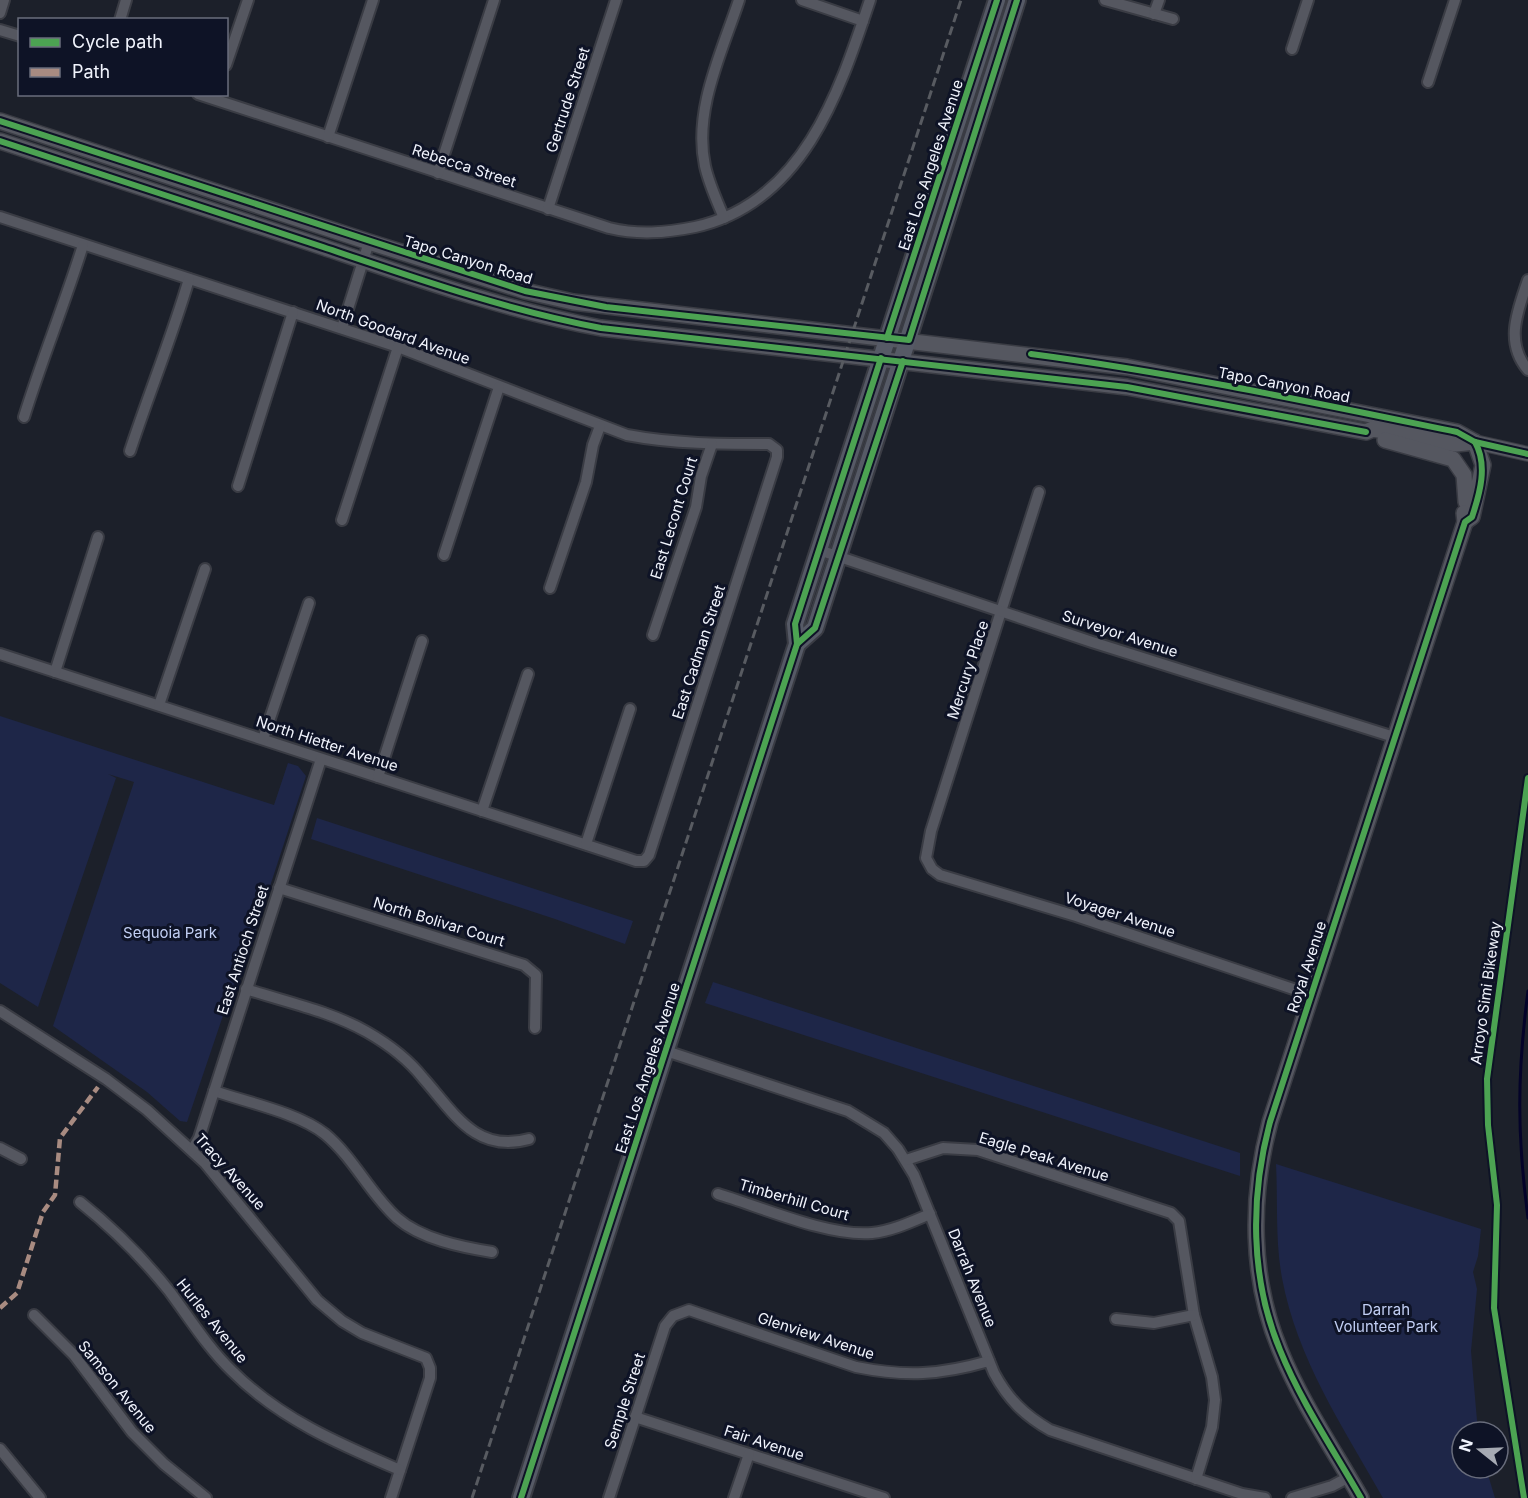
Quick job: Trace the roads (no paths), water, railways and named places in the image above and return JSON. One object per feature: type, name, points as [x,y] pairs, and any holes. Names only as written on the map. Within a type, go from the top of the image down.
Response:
[{"type":"main road","name":"East Los Angeles Avenue","points":[[521,1498],[797,644],[795,624],[997,0]]},
{"type":"main road","name":"East Los Angeles Avenue","points":[[797,644],[815,628],[903,361],[1017,0]]},
{"type":"main road","name":"Tapo Canyon Road","points":[[0,121],[369,242],[525,291],[573,302],[1127,367],[1457,432],[1475,442]]},
{"type":"main road","name":"Tapo Canyon Road","points":[[0,141],[363,261],[520,310],[580,324],[1127,387],[1366,432],[1373,429],[1456,444],[1475,442]]},
{"type":"main road","points":[[1366,432],[1371,437],[1453,459],[1464,475],[1466,502]]},
{"type":"main road","name":"Royal Avenue","points":[[1361,1498],[1308,1409],[1280,1349],[1264,1298],[1256,1238],[1257,1188],[1263,1147],[1465,522],[1475,442]]},
{"type":"main road","name":"Royal Avenue","points":[[1465,522],[1472,517],[1483,465],[1475,442]]},
{"type":"street","points":[[0,13],[4,0]]},
{"type":"street","points":[[121,18],[126,0]]},
{"type":"street","points":[[228,59],[248,0]]},
{"type":"street","points":[[328,137],[373,0]]},
{"type":"street","points":[[438,173],[494,0]]},
{"type":"street","name":"Gertrude Street","points":[[548,209],[616,0]]},
{"type":"street","points":[[724,218],[705,165],[702,123],[708,94],[738,0]]},
{"type":"street","points":[[802,0],[863,21]]},
{"type":"street","name":"Rebecca Street","points":[[216,97],[328,137],[609,228],[640,233],[687,228],[724,218],[766,193],[801,156],[838,94],[870,0]]},
{"type":"street","points":[[1105,0],[1173,19]]},
{"type":"street","points":[[1154,14],[1159,0]]},
{"type":"street","points":[[1292,49],[1308,0]]},
{"type":"street","points":[[1428,82],[1455,0]]},
{"type":"street","points":[[0,30],[18,35]]},
{"type":"street","name":"North Goodard Avenue","points":[[0,217],[398,347],[600,426],[653,440],[712,444],[769,444],[777,450]]},
{"type":"street","points":[[342,328],[369,242]]},
{"type":"street","points":[[24,417],[49,339],[64,306],[83,244]]},
{"type":"street","points":[[130,451],[155,374],[171,341],[189,279]]},
{"type":"street","points":[[1528,280],[1515,321],[1515,341],[1519,356],[1528,370]]},
{"type":"street","points":[[238,486],[293,312]]},
{"type":"street","points":[[342,520],[398,347]]},
{"type":"street","points":[[444,555],[499,387]]},
{"type":"street","points":[[550,588],[586,482],[593,445],[600,426]]},
{"type":"street","name":"Tapo Canyon Road","points":[[1475,442],[1528,454]]},
{"type":"street","name":"East Lecont Court","points":[[653,635],[696,507],[701,476],[712,444]]},
{"type":"street","name":"East Cadman Street","points":[[644,861],[649,855],[773,475],[777,450]]},
{"type":"street","name":"Mercury Place","points":[[926,858],[931,831],[1003,612],[1039,492]]},
{"type":"street","points":[[55,672],[98,537]]},
{"type":"street","name":"Surveyor Avenue","points":[[819,550],[1003,612],[1394,737]]},
{"type":"street","points":[[159,705],[205,569]]},
{"type":"street","points":[[263,739],[309,603]]},
{"type":"street","points":[[378,777],[422,641]]},
{"type":"street","name":"North Hietter Avenue","points":[[0,654],[636,861],[644,861]]},
{"type":"street","points":[[482,811],[528,674]]},
{"type":"street","points":[[586,844],[630,708]]},
{"type":"street","name":"East Antioch Street","points":[[192,1150],[199,1138],[321,759]]},
{"type":"street","name":"Voyager Avenue","points":[[926,858],[940,875],[1076,916],[1311,995]]},
{"type":"street","name":"North Bolivar Court","points":[[279,888],[524,964],[536,975],[535,1028]]},
{"type":"street","points":[[246,989],[337,1018],[365,1031],[404,1058],[465,1125],[485,1139],[509,1144],[529,1139]]},
{"type":"street","name":"Tracy Avenue","points":[[0,1011],[114,1085],[192,1150],[246,1211],[291,1271],[317,1300],[342,1322],[362,1333],[426,1358],[430,1368],[430,1378],[400,1470]]},
{"type":"street","name":"Darrah Avenue","points":[[666,1051],[848,1111],[884,1133],[906,1160],[989,1361],[1004,1390],[1032,1420],[1050,1430],[1196,1479],[1242,1494],[1265,1498]]},
{"type":"street","points":[[214,1091],[303,1121],[323,1132],[348,1156],[398,1219],[421,1233],[470,1248],[492,1252]]},
{"type":"street","points":[[0,1148],[21,1159]]},
{"type":"street","name":"Eagle Peak Avenue","points":[[906,1160],[943,1148],[978,1150],[1171,1213],[1182,1228],[1186,1275],[1194,1315]]},
{"type":"street","name":"Timberhill Court","points":[[718,1194],[828,1228],[852,1233],[873,1233],[893,1229],[930,1214]]},
{"type":"street","name":"Hurles Avenue","points":[[80,1202],[111,1226],[142,1258],[213,1351],[252,1390],[282,1413],[317,1434],[400,1470]]},
{"type":"street","name":"Glenview Avenue","points":[[673,1316],[689,1310],[856,1367],[880,1372],[930,1374],[989,1361]]},
{"type":"street","name":"Samson Avenue","points":[[34,1315],[74,1354],[132,1432],[164,1464],[206,1498]]},
{"type":"street","points":[[1116,1319],[1154,1323],[1194,1315],[1212,1377],[1215,1400],[1212,1427],[1196,1479]]},
{"type":"street","name":"Semple Street","points":[[609,1498],[665,1326],[673,1316]]},
{"type":"street","name":"Fair Avenue","points":[[635,1417],[749,1454],[860,1494],[884,1498]]},
{"type":"street","points":[[0,1449],[40,1498]]},
{"type":"street","points":[[734,1498],[749,1454]]},
{"type":"street","points":[[391,1498],[400,1470]]},
{"type":"street","points":[[1292,1498],[1332,1486],[1349,1477]]},
{"type":"waterway","points":[[1528,991],[1520,1078],[1520,1132],[1528,1218]]},
{"type":"railway","points":[[472,1498],[961,0]]},
{"type":"park label","name":"Sequoia Park","points":[[170,933]]},
{"type":"park label","name":"Darrah Volunteer Park","points":[[1386,1318]]}]
